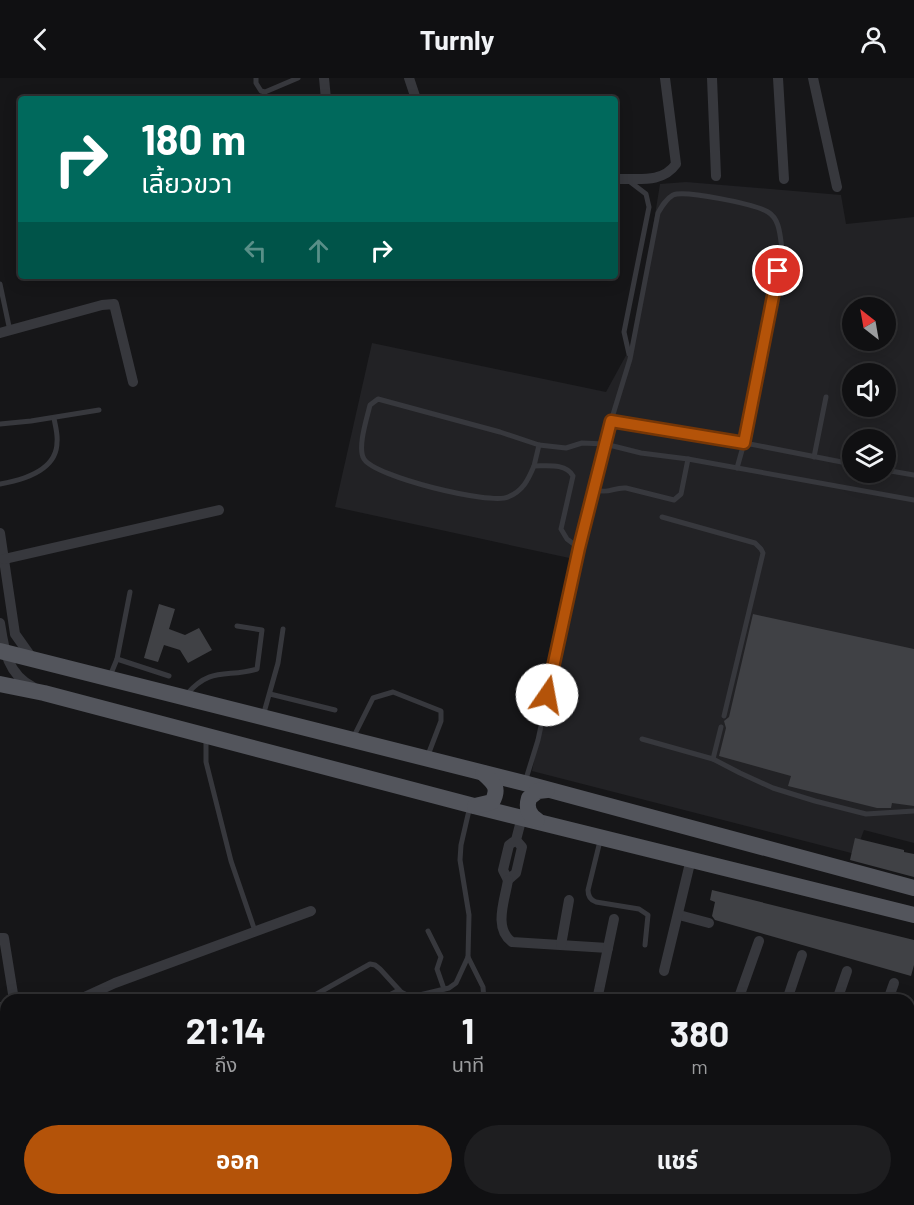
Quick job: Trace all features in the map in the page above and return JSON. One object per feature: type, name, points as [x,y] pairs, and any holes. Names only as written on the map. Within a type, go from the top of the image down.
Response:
[{"type":"main road","points":[[2,652],[524,783],[914,888]]},
{"type":"main road","points":[[0,684],[44,693],[473,806],[530,818],[914,915]]},
{"type":"main road","points":[[473,806],[492,802],[497,792],[496,787],[483,773]]},
{"type":"main road","points":[[530,818],[529,798],[538,791],[547,790]]},
{"type":"street","points":[[324,78],[326,96]]},
{"type":"street","points":[[409,78],[415,96]]},
{"type":"street","points":[[620,178],[660,177],[670,172],[676,164],[665,78]]},
{"type":"street","points":[[712,78],[716,176]]},
{"type":"street","points":[[778,78],[784,179]]},
{"type":"street","points":[[813,78],[837,187]]},
{"type":"street","points":[[5,332],[102,305],[114,304],[133,382]]},
{"type":"street","points":[[4,559],[219,510]]},
{"type":"street","points":[[0,533],[15,634],[33,660]]},
{"type":"street","points":[[0,623],[2,652],[19,678],[44,693]]},
{"type":"street","points":[[530,818],[516,840],[522,847],[516,873],[508,880],[501,925],[503,934],[512,942],[517,943],[608,948]]},
{"type":"street","points":[[664,971],[692,859]]},
{"type":"street","points":[[561,945],[569,900]]},
{"type":"street","points":[[91,994],[311,911]]},
{"type":"street","points":[[679,915],[709,923]]},
{"type":"street","points":[[598,994],[614,919]]},
{"type":"street","points":[[0,938],[4,938],[13,994]]},
{"type":"street","points":[[740,994],[759,941]]},
{"type":"street","points":[[789,994],[802,955]]},
{"type":"street","points":[[839,994],[847,971]]},
{"type":"street","points":[[890,994],[894,983]]},
{"type":"lane","points":[[256,78],[256,83],[265,92],[298,78]]},
{"type":"lane","points":[[620,178],[646,194],[649,207],[624,332],[630,359]]},
{"type":"lane","points":[[524,783],[538,740],[579,548],[605,444],[630,359],[658,213],[663,204],[672,196],[681,193],[722,199],[768,212],[776,221],[782,249],[744,443],[737,468]]},
{"type":"lane","points":[[0,284],[5,332]]},
{"type":"lane","points":[[813,457],[826,397]]},
{"type":"lane","points":[[538,445],[534,466],[527,483],[506,498],[476,497],[394,477],[364,460],[361,448],[370,405],[378,399],[500,432],[538,445],[566,448],[582,443],[605,444],[641,453],[688,459],[914,500]]},
{"type":"lane","points":[[0,423],[54,418],[99,410]]},
{"type":"lane","points":[[0,484],[20,481],[41,470],[55,456],[57,442],[54,418]]},
{"type":"lane","points":[[611,421],[842,462]]},
{"type":"lane","points":[[594,490],[606,493],[626,488],[674,500],[681,494],[688,459]]},
{"type":"lane","points":[[534,466],[556,466],[567,469],[573,476],[561,529],[562,534],[579,548]]},
{"type":"lane","points":[[896,472],[914,475]]},
{"type":"lane","points":[[662,517],[755,543],[763,553],[724,716]]},
{"type":"lane","points":[[109,678],[117,659],[130,592]]},
{"type":"lane","points":[[184,698],[198,682],[212,676],[257,669],[262,630],[237,626]]},
{"type":"lane","points":[[262,717],[278,663],[284,629]]},
{"type":"lane","points":[[117,659],[169,676]]},
{"type":"lane","points":[[352,740],[373,698],[393,692],[441,711],[441,721],[427,759]]},
{"type":"lane","points":[[270,694],[335,710]]},
{"type":"lane","points":[[713,759],[721,728]]},
{"type":"lane","points":[[206,736],[206,762],[231,861],[255,931]]},
{"type":"lane","points":[[642,739],[713,759],[773,788],[866,814],[914,811]]},
{"type":"lane","points":[[423,994],[444,989],[456,983],[468,957],[469,915],[460,860],[461,845],[473,806]]},
{"type":"lane","points":[[602,837],[588,896],[596,902],[645,912],[648,915],[649,925],[645,945]]},
{"type":"lane","points":[[428,931],[441,957],[437,969],[444,989]]},
{"type":"lane","points":[[468,957],[483,987],[484,994]]},
{"type":"lane","points":[[317,994],[370,964],[380,969],[399,990],[406,994]]},
{"type":"lane","points":[[391,994],[399,990]]},
{"type":"shaded area","points":[[686,182],[841,195],[846,224],[914,217],[914,843],[864,830],[855,854],[532,771],[574,559],[335,507],[372,343],[606,392],[635,339],[660,184]]},
{"type":"building","points":[[159,604],[175,609],[169,629],[185,635],[199,628],[212,650],[188,663],[180,650],[164,645],[158,662],[144,658]]},
{"type":"building","points":[[753,614],[914,649],[914,806],[892,803],[891,808],[877,808],[788,786],[791,776],[719,756],[726,728],[724,721],[729,717]]},
{"type":"building","points":[[855,838],[914,854],[914,877],[850,860]]},
{"type":"building","points":[[712,890],[914,940],[914,965],[911,976],[715,920],[712,916],[715,902],[710,900]]},
{"type":"route","points":[[547,695],[579,548],[611,421],[744,443],[778,271]]}]
